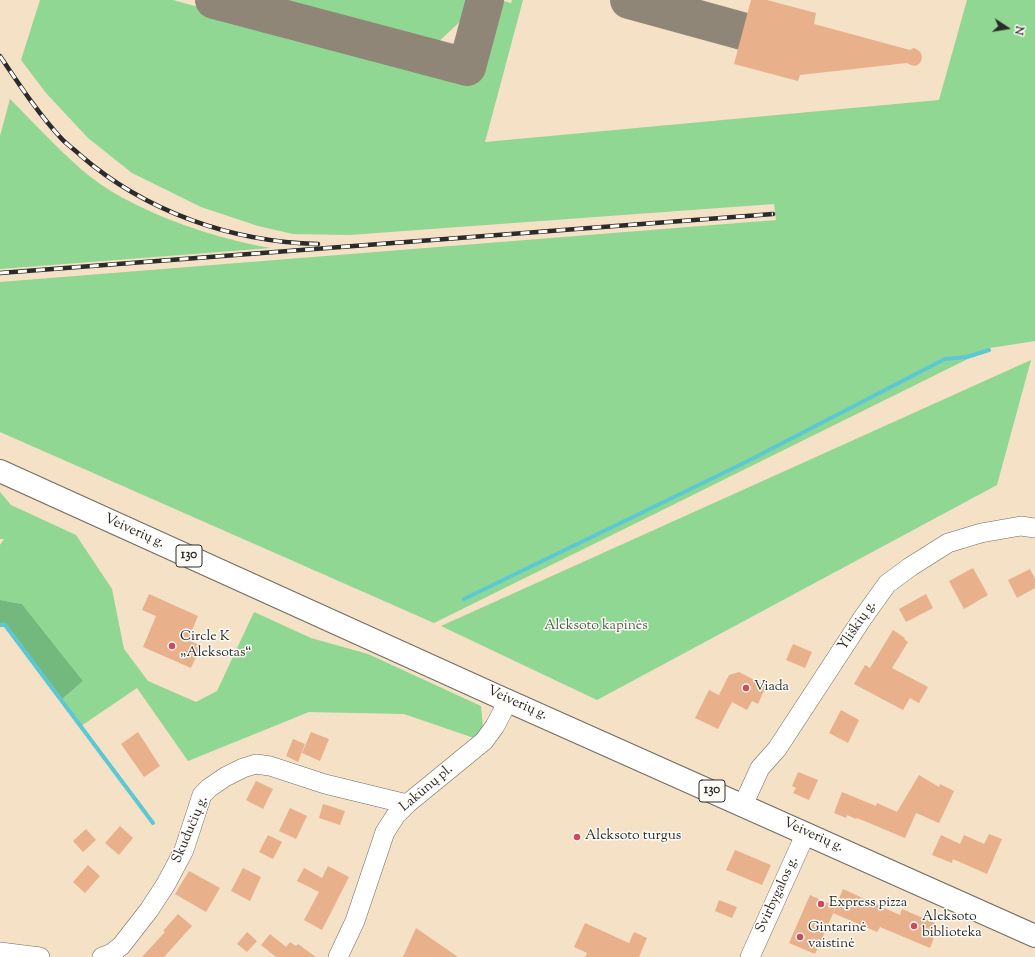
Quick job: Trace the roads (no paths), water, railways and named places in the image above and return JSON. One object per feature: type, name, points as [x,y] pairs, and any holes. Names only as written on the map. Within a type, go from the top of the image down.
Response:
[{"type":"main road","name":"Veiverių g.","points":[[0,471],[508,701],[1035,936]]},
{"type":"street","name":"Yliškių g.","points":[[742,805],[760,768],[777,749],[862,619],[887,584],[948,542],[1001,529],[1021,526],[1035,528]]},
{"type":"street","name":"Lakūnų pl.","points":[[338,957],[355,921],[385,832],[396,815],[407,804],[484,741],[495,726],[508,701]]},
{"type":"street","name":"Skudučių g.","points":[[102,957],[112,953],[121,946],[149,910],[166,884],[184,850],[202,795],[225,777],[243,768],[256,764],[270,766],[325,784],[407,804]]},
{"type":"street","name":"Svirbygalos g.","points":[[750,957],[806,833]]},
{"type":"street","points":[[0,952],[40,957]]},
{"type":"waterway","points":[[464,599],[744,463],[945,359],[967,357],[989,350]]},
{"type":"waterway","points":[[0,625],[5,625],[153,823]]},
{"type":"railway","points":[[0,56],[36,108],[62,140],[106,175],[133,193],[162,208],[222,230],[286,242],[318,244]]},
{"type":"railway","points":[[0,273],[773,214]]},
{"type":"place","name":"Circle K „Aleksotas“","points":[[172,646]]},
{"type":"place","name":"Viada","points":[[746,688]]},
{"type":"place","name":"Aleksoto turgus","points":[[577,837]]},
{"type":"place","name":"Express pizza","points":[[821,904]]},
{"type":"place","name":"Aleksoto biblioteka","points":[[914,926]]},
{"type":"place","name":"Gintarinė vaistinė","points":[[800,937]]},
{"type":"park label","name":"Aleksoto kapinės","points":[[596,627]]}]
